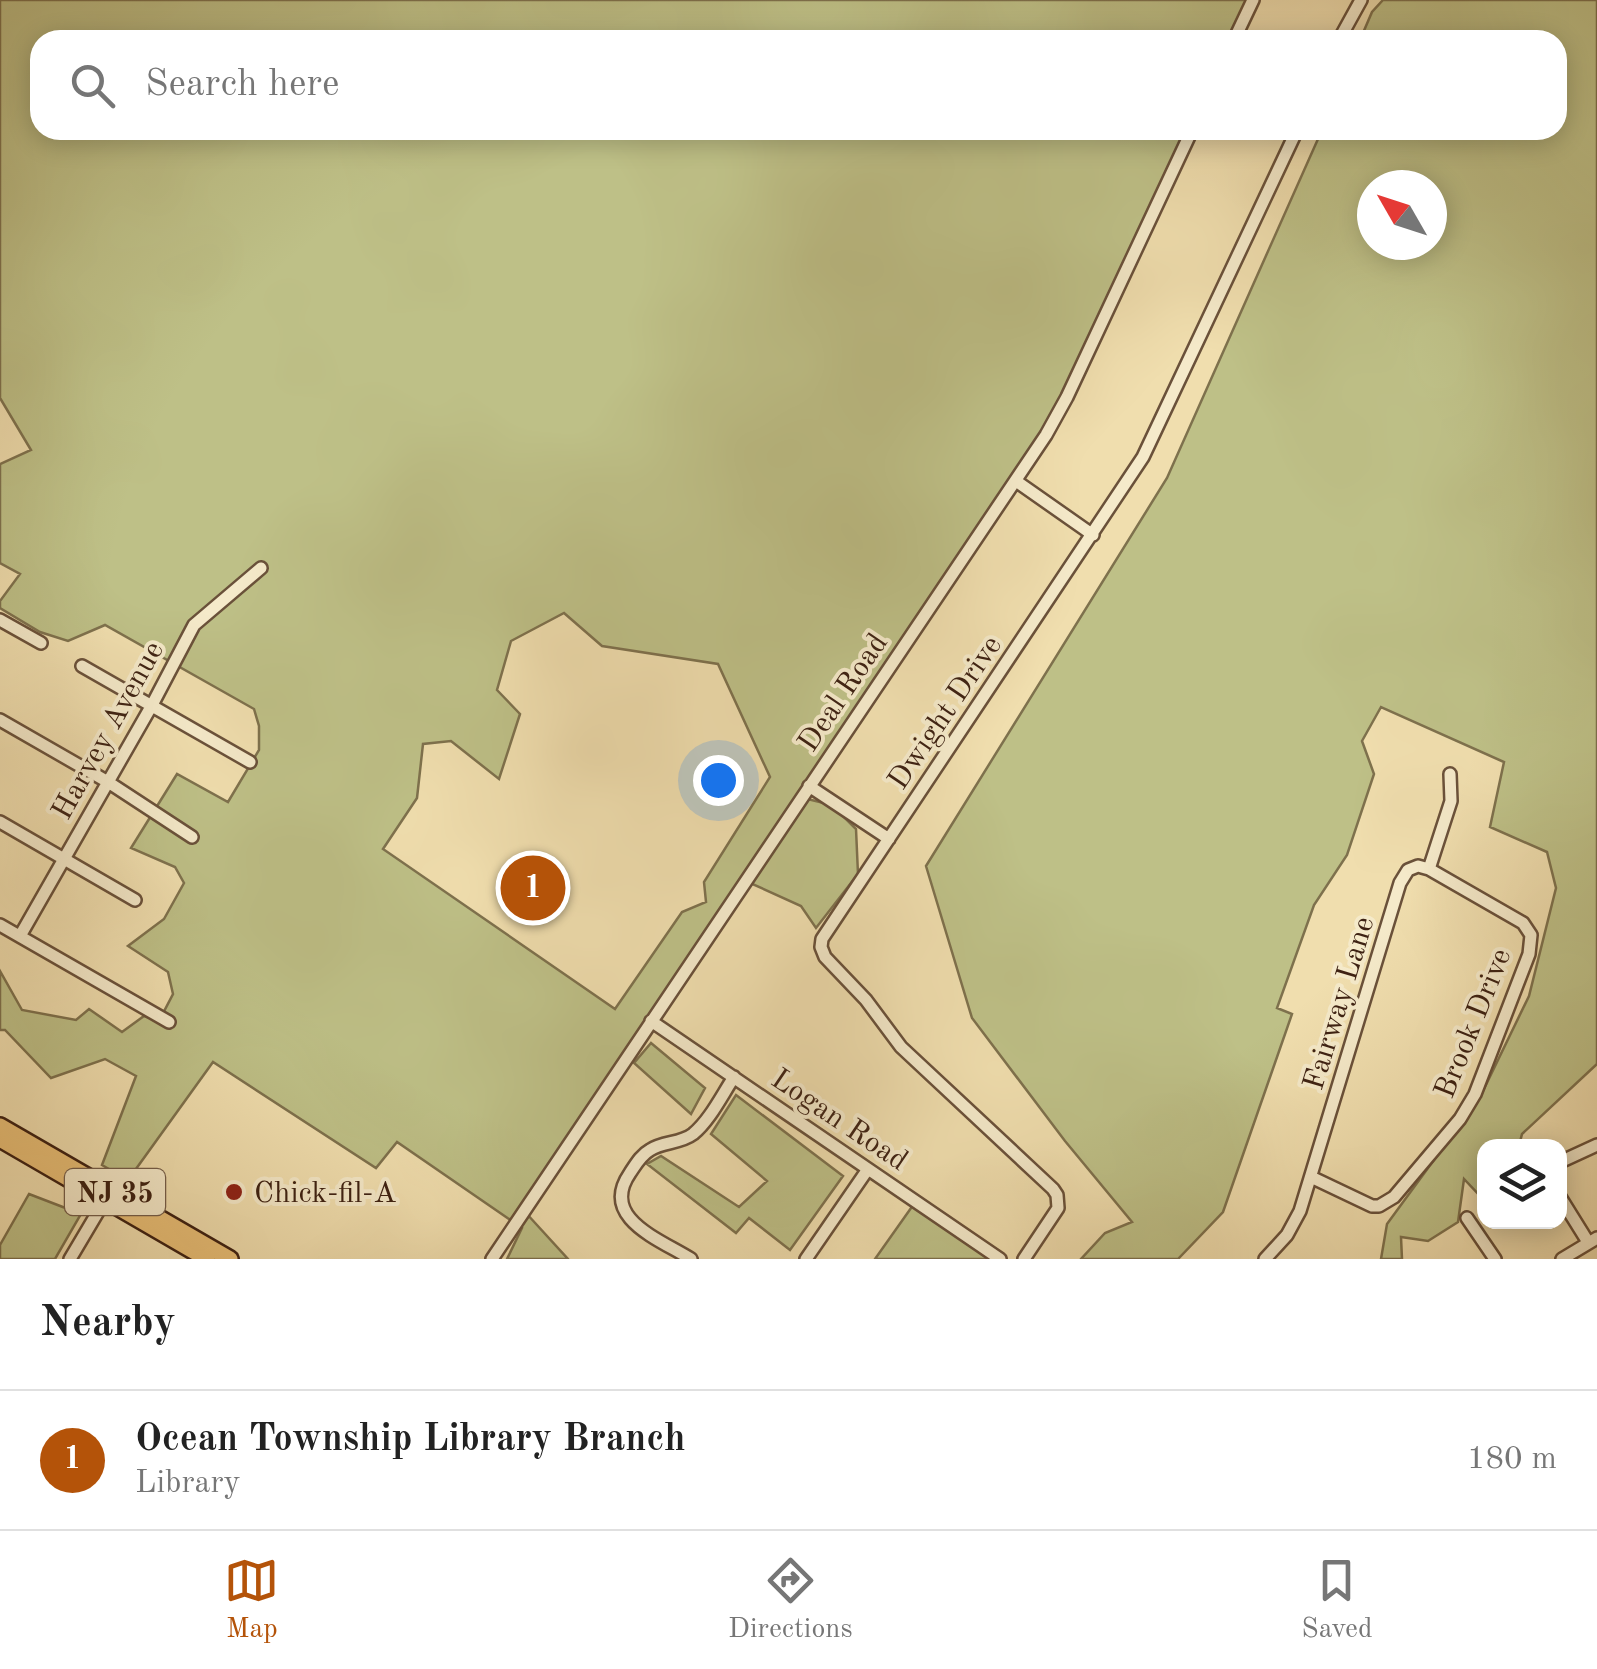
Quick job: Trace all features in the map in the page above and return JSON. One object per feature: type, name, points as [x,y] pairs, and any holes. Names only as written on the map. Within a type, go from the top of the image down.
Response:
[{"type":"main road","name":"NJ 35","points":[[0,1126],[230,1259]]},
{"type":"main road","name":"NJ 35","points":[[0,1139],[208,1259]]},
{"type":"street","points":[[1239,30],[1253,0]]},
{"type":"street","points":[[1344,30],[1360,0]]},
{"type":"street","name":"Deal Road","points":[[492,1259],[1016,481],[1068,397],[1187,140]]},
{"type":"street","name":"Dwight Drive","points":[[1024,1259],[1058,1208],[1053,1189],[901,1047],[866,1000],[822,952],[821,944],[1132,476],[1153,439],[1292,140]]},
{"type":"street","points":[[1016,481],[1093,534]]},
{"type":"street","name":"Harvey Avenue","points":[[20,936],[194,625],[262,568]]},
{"type":"street","points":[[0,620],[42,643]]},
{"type":"street","points":[[82,666],[250,762]]},
{"type":"street","points":[[0,720],[108,782],[192,837]]},
{"type":"street","points":[[1429,869],[1450,801],[1450,774]]},
{"type":"street","points":[[809,786],[888,839]]},
{"type":"street","points":[[0,822],[134,900]]},
{"type":"street","name":"Fairway Lane","points":[[1265,1259],[1291,1229],[1300,1211],[1402,878],[1414,867],[1429,869]]},
{"type":"street","name":"Brook Drive","points":[[1310,1177],[1367,1204],[1380,1206],[1394,1197],[1460,1119],[1475,1094],[1529,954],[1531,935],[1523,923],[1429,869]]},
{"type":"street","points":[[0,925],[169,1022]]},
{"type":"street","name":"Logan Road","points":[[652,1020],[1000,1259]]},
{"type":"street","points":[[691,1259],[630,1220],[620,1203],[621,1189],[645,1153],[661,1144],[685,1139],[698,1129],[734,1078]]},
{"type":"street","points":[[1567,1159],[1597,1144]]},
{"type":"street","points":[[806,1259],[868,1169]]},
{"type":"street","points":[[70,1259],[105,1200]]},
{"type":"street","points":[[1562,1259],[1593,1240],[1567,1206]]},
{"type":"street","points":[[1467,1218],[1495,1259]]},
{"type":"green space","points":[[0,0],[1254,0],[1240,30],[30,30],[30,140],[1188,140],[1061,410],[803,798],[832,805],[856,829],[858,874],[816,928],[801,906],[748,882],[526,1213],[568,1259],[507,1259],[522,1228],[397,1142],[376,1168],[213,1062],[128,1180],[102,1165],[136,1076],[105,1059],[51,1078],[5,1030],[0,1030],[0,971],[22,1010],[76,1020],[89,1009],[122,1032],[144,1016],[159,1021],[173,994],[168,972],[128,946],[164,919],[184,883],[175,867],[131,848],[177,774],[228,802],[259,750],[254,709],[105,625],[68,641],[40,632],[0,608],[0,601],[20,574],[0,563],[0,464],[31,450],[0,398]],"holes":[[[564,613],[602,646],[718,664],[770,777],[704,882],[706,902],[682,912],[615,1009],[383,849],[417,798],[423,744],[451,741],[499,779],[520,714],[497,690],[511,641]]]},
{"type":"green space","points":[[1383,0],[1597,0],[1597,1064],[1521,1139],[1477,1139],[1477,1193],[1464,1179],[1458,1222],[1428,1241],[1401,1237],[1402,1259],[1381,1259],[1387,1224],[1480,1097],[1529,996],[1556,888],[1547,852],[1490,827],[1504,762],[1381,707],[1362,741],[1374,774],[1347,855],[1314,905],[1277,1008],[1292,1014],[1223,1212],[1178,1259],[1081,1259],[1105,1233],[1132,1222],[972,1018],[926,866],[1167,478],[1318,140],[1567,140],[1567,30],[1364,30]]},
{"type":"green space","points":[[651,1043],[705,1088],[691,1114],[634,1063]]},
{"type":"green space","points":[[736,1095],[843,1176],[790,1250],[749,1218],[736,1233],[647,1164],[661,1156],[739,1207],[767,1181],[711,1134]]},
{"type":"green space","points":[[29,1194],[81,1214],[55,1259],[0,1259],[0,1245]]},
{"type":"green space","points":[[916,1201],[1001,1259],[875,1259]]},
{"type":"place","name":"Ocean Township Library Branch","points":[[533,888]]},
{"type":"place","name":"Chick-fil-A","points":[[234,1192]]}]
